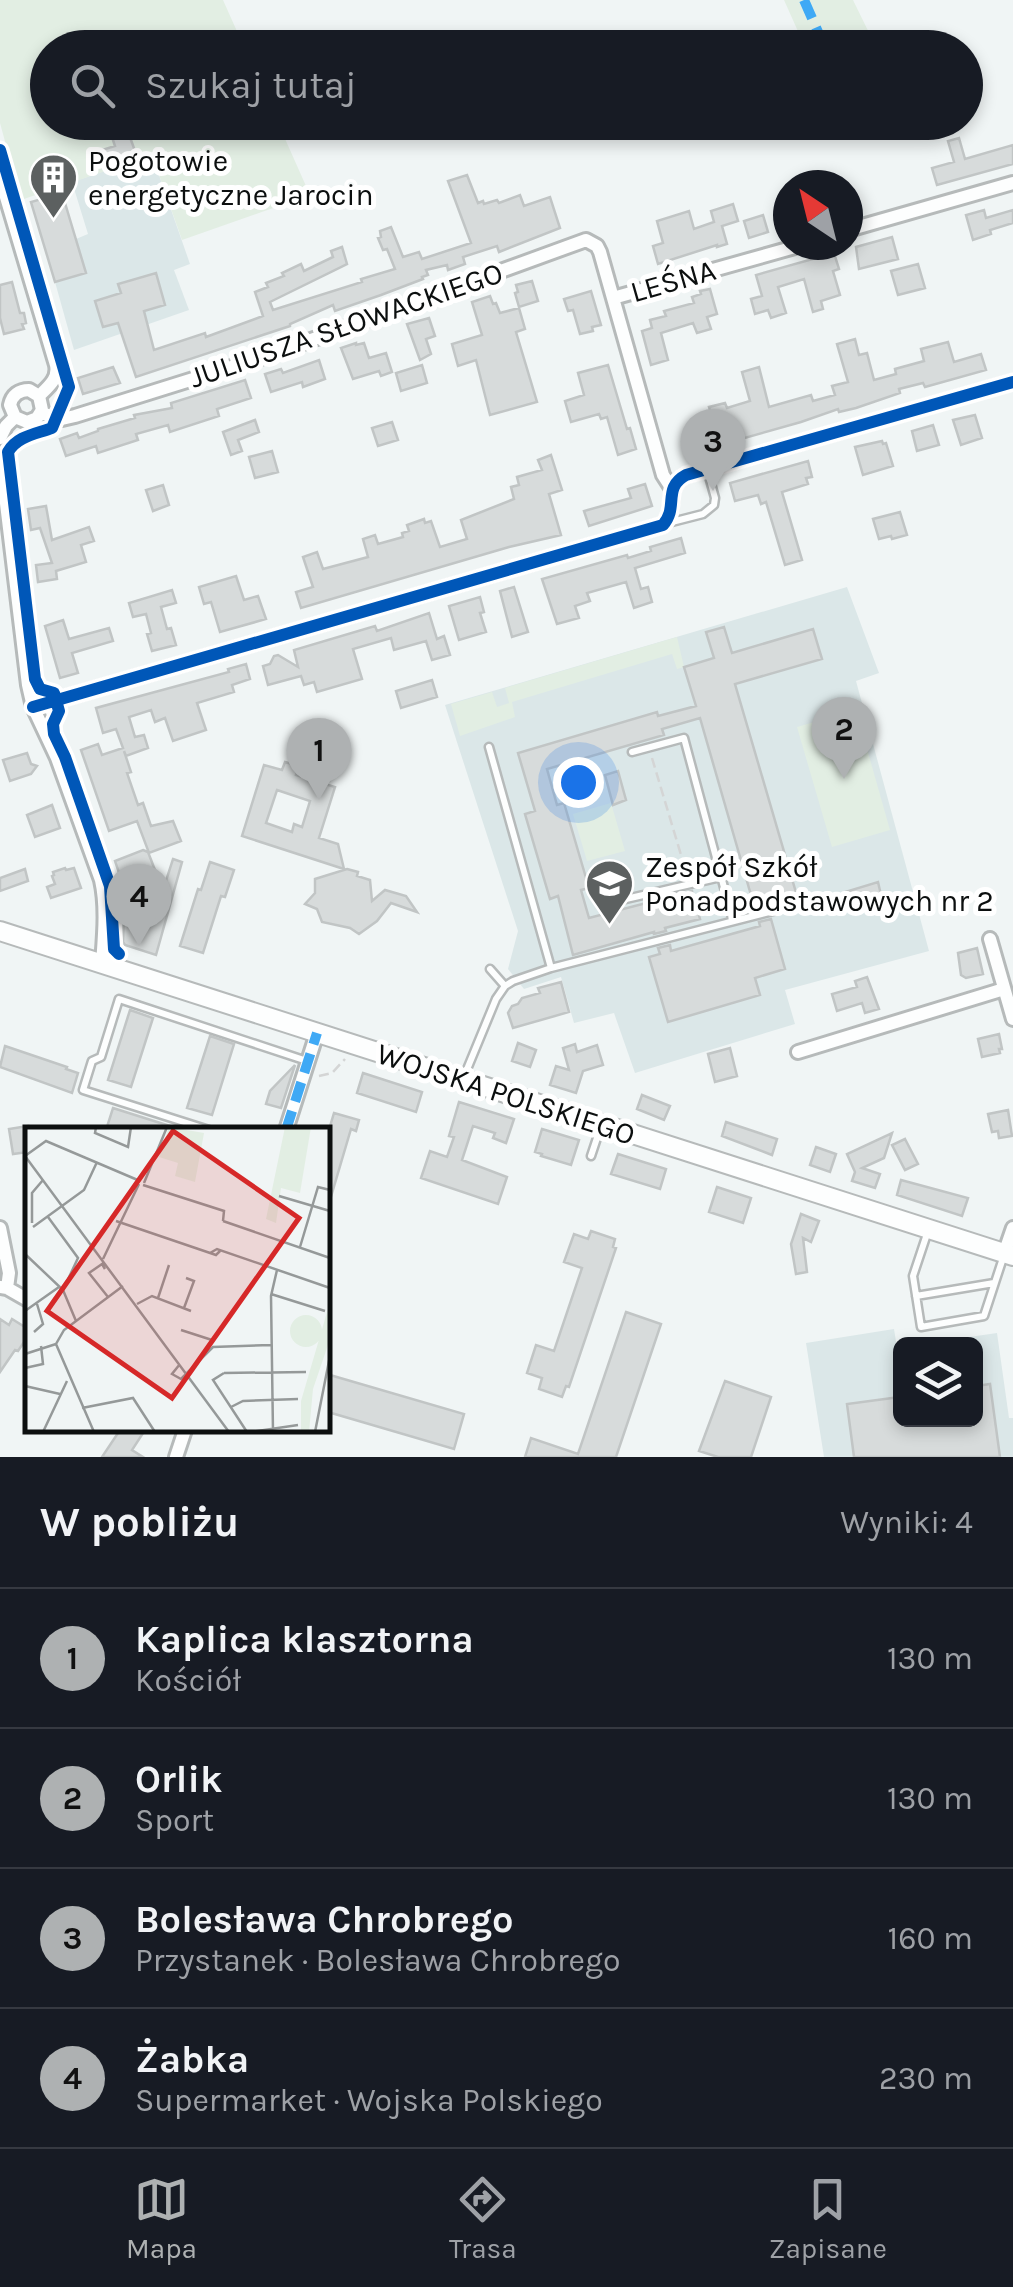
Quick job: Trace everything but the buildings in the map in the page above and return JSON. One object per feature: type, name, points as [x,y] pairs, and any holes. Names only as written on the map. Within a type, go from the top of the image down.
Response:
[{"type":"main road","name":"WOJSKA POLSKIEGO","points":[[0,931],[1009,1255]]},
{"type":"street","points":[[0,177],[58,371],[39,396]]},
{"type":"street","points":[[863,227],[1013,184]]},
{"type":"street","name":"JULIUSZA SŁOWACKIEGO","points":[[41,413],[67,419],[270,355],[581,241],[597,246],[613,298]]},
{"type":"street","name":"LEŚNA","points":[[613,298],[773,253]]},
{"type":"street","points":[[613,298],[663,476],[672,490]]},
{"type":"street","points":[[33,707],[662,524],[670,514],[672,490],[679,478],[1013,382]]},
{"type":"street","points":[[24,390],[39,396],[43,404],[41,413],[27,422],[15,417],[6,397],[24,390]]},
{"type":"street","points":[[0,438],[15,417]]},
{"type":"street","points":[[0,454],[33,707],[57,758],[101,880],[102,964]]},
{"type":"street","points":[[990,939],[1013,1019]]},
{"type":"street","points":[[798,1052],[1004,989]]},
{"type":"street","points":[[287,1127],[317,1033]]},
{"type":"street","points":[[0,1228],[9,1273],[4,1287]]},
{"type":"street","points":[[1009,1255],[1013,1228]]},
{"type":"street","points":[[176,1457],[184,1432]]},
{"type":"lane","points":[[662,524],[703,514],[714,505],[707,469]]},
{"type":"lane","points":[[632,752],[684,738],[733,921]]},
{"type":"lane","points":[[488,747],[551,968]]},
{"type":"lane","points":[[604,896],[613,902],[721,876]]},
{"type":"lane","points":[[462,1080],[496,1000],[513,981],[780,909]]},
{"type":"lane","points":[[490,969],[505,986]]},
{"type":"lane","points":[[200,1127],[83,1090],[92,1062],[100,1057],[119,999],[308,1062]]},
{"type":"lane","points":[[592,1156],[602,1124]]},
{"type":"lane","points":[[928,1229],[913,1276],[921,1327],[984,1316],[1009,1255]]},
{"type":"lane","points":[[916,1296],[995,1282]]},
{"type":"path","points":[[649,747],[689,884]]},
{"type":"path","points":[[308,1079],[332,1073],[347,1057]]},
{"type":"shaded area","points":[[0,0],[223,0],[236,30],[30,30],[30,140],[286,140],[310,195],[182,240],[152,155],[21,200],[0,123]]},
{"type":"shaded area","points":[[784,0],[853,0],[868,30],[797,30]]},
{"type":"shaded area","points":[[152,155],[190,264],[174,270],[189,310],[74,350],[55,282],[85,273],[76,239],[88,234],[72,182]]},
{"type":"shaded area","points":[[847,587],[879,673],[856,681],[929,951],[785,990],[795,1024],[635,1073],[614,1013],[574,1023],[561,977],[524,989],[508,969],[518,931],[445,705]]},
{"type":"shaded area","points":[[677,637],[684,667],[677,669],[672,654],[512,702],[515,717],[460,736],[451,704],[492,692],[497,707],[509,703],[505,688]]},
{"type":"shaded area","points":[[856,710],[890,830],[832,847],[797,727]]},
{"type":"shaded area","points":[[611,803],[625,851],[587,861],[573,814]]},
{"type":"shaded area","points":[[894,1329],[893,1427],[983,1427],[983,1337],[969,1337],[997,1333],[1009,1418],[1013,1418],[1013,1457],[824,1457],[806,1343]]},
{"type":"marked path","points":[[804,0],[817,30]]},
{"type":"marked path","points":[[287,1127],[317,1033]]},
{"type":"cycle path","points":[[0,150],[69,387],[52,428],[22,439],[8,452],[35,679],[40,689],[54,693],[59,711],[53,724],[54,734],[110,886],[114,949],[119,954]]},
{"type":"cycle path","points":[[33,707],[663,525],[670,511],[672,492],[686,475],[1013,382]]},
{"type":"place","name":"Pogotowie energetyczne Jarocin","points":[[53,220]]},
{"type":"place","name":"Bolesława Chrobrego","points":[[713,491]]},
{"type":"place","name":"Orlik","points":[[844,779]]},
{"type":"place","name":"Kaplica klasztorna","points":[[319,800]]},
{"type":"place","name":"Zespół Szkół Ponadpodstawowych nr 2","points":[[610,926]]},
{"type":"place","name":"Żabka","points":[[139,946]]}]
